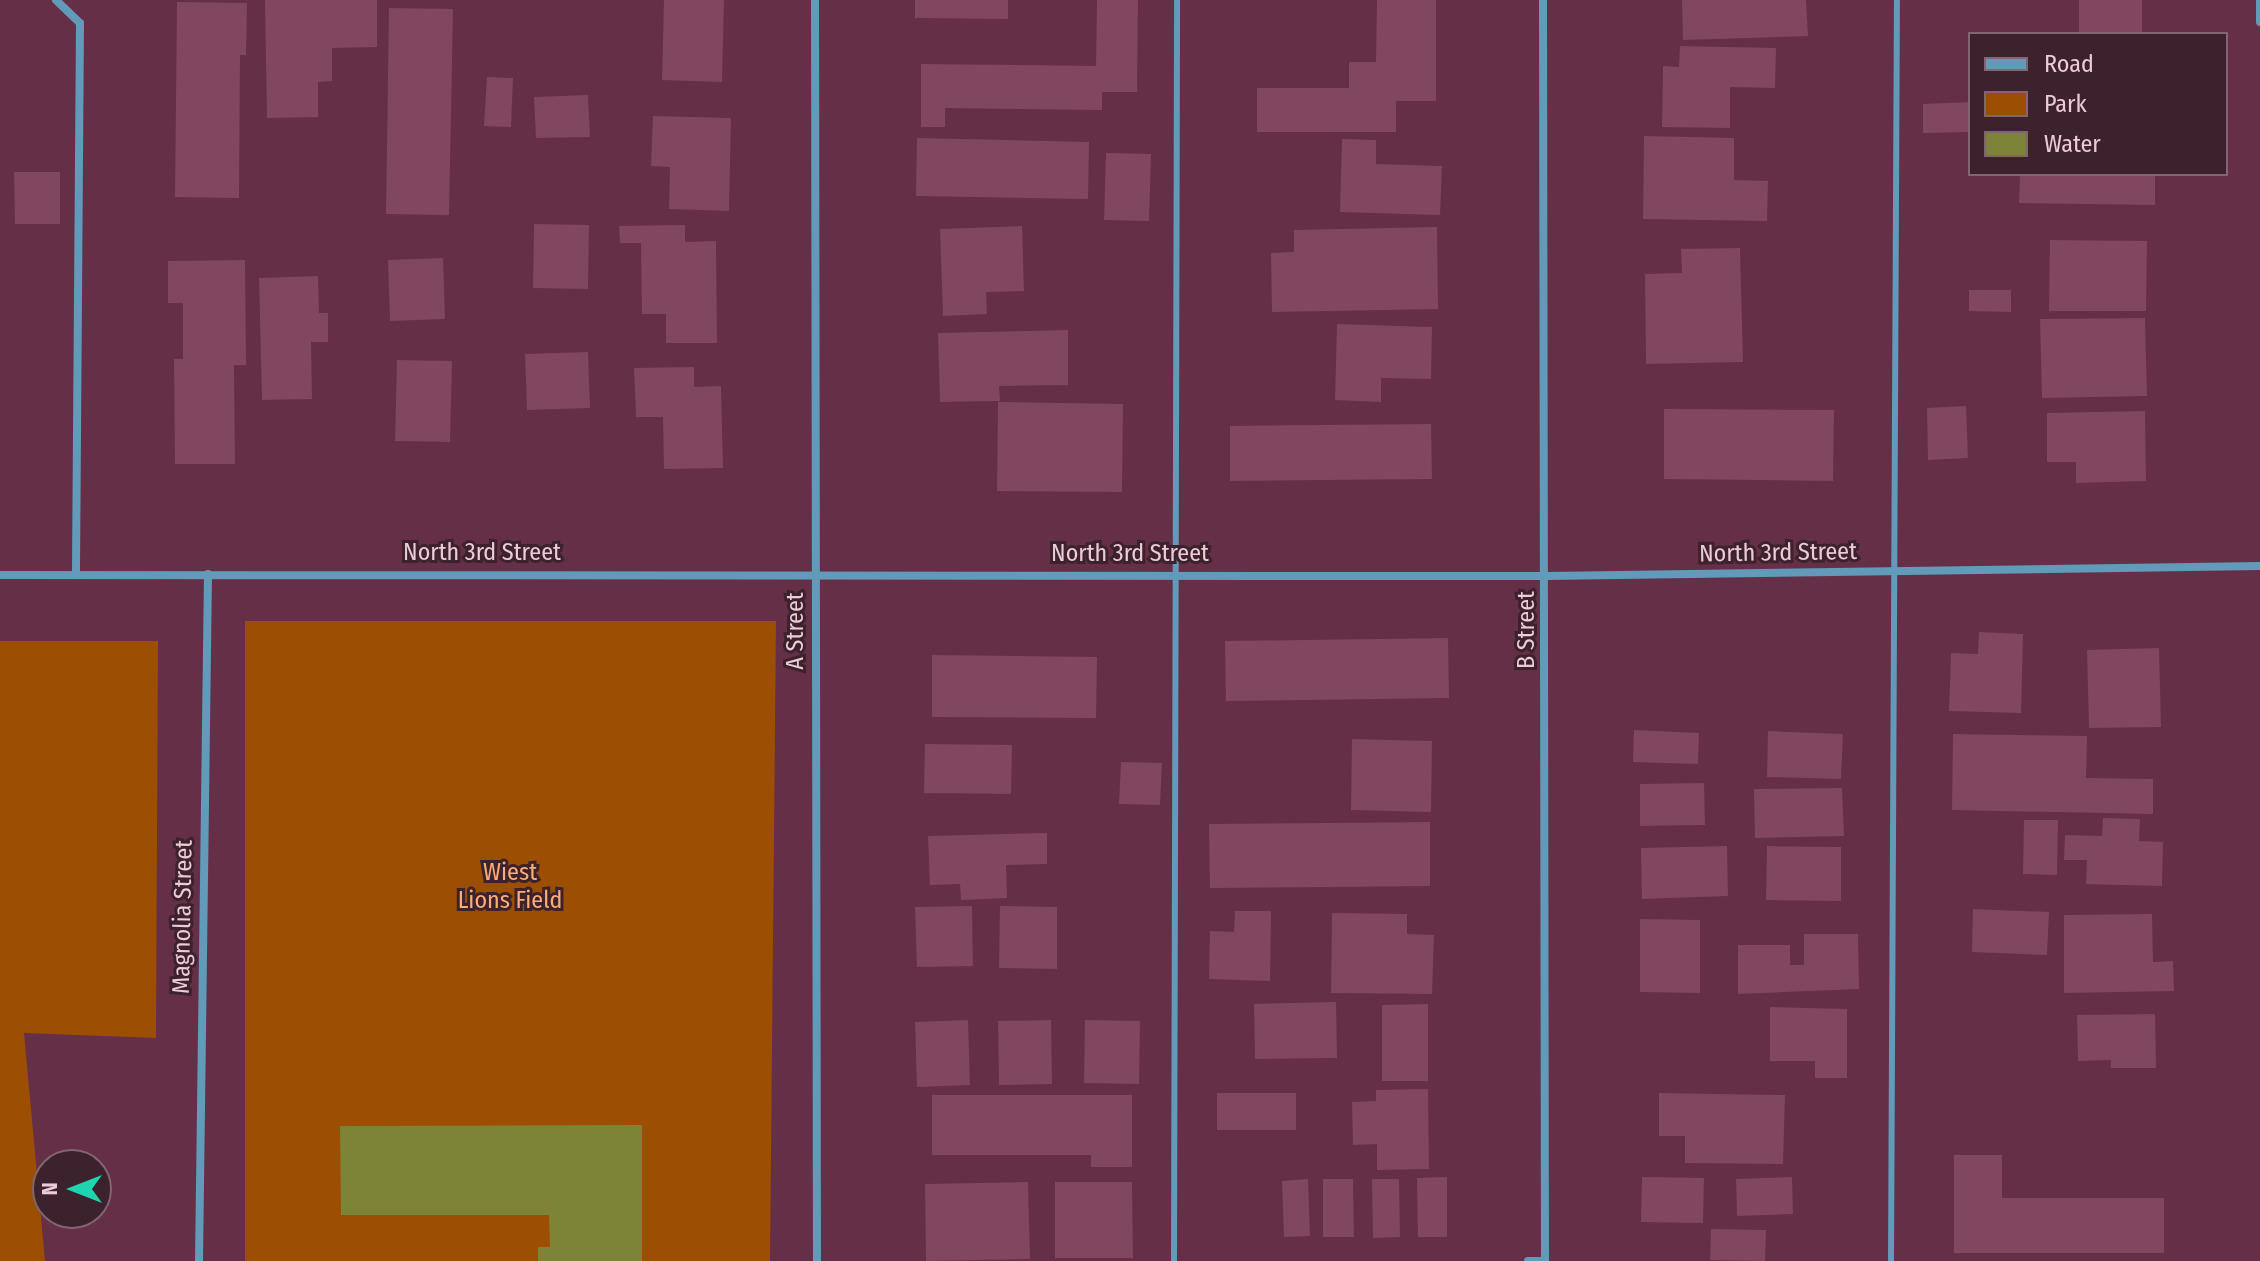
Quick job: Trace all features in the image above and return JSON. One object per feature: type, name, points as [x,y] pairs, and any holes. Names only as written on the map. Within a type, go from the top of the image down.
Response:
[{"type":"street","points":[[56,0],[80,23],[76,575]]},
{"type":"street","name":"A Street","points":[[815,0],[817,1261]]},
{"type":"street","name":"B Street","points":[[1543,0],[1547,576],[1545,1261]]},
{"type":"street","points":[[2260,0],[2260,22]]},
{"type":"street","name":"North 3rd Street","points":[[0,575],[816,573],[1547,576],[2260,566]]},
{"type":"street","name":"Magnolia Street","points":[[199,1261],[208,574]]},
{"type":"street","points":[[1528,1261],[1545,1261]]},
{"type":"lane","points":[[1174,1261],[1177,0]]},
{"type":"lane","points":[[1891,1261],[1891,571],[1897,0]]},
{"type":"green space","name":"Wiest Lions Field","points":[[245,621],[776,621],[770,1261],[245,1261]]},
{"type":"green space","points":[[0,641],[158,641],[156,1038],[24,1033],[35,1149],[32,1149],[32,1229],[42,1229],[45,1261],[0,1261]]},
{"type":"water","points":[[642,1125],[642,1261],[538,1261],[538,1247],[550,1247],[549,1215],[341,1215],[340,1126]]},
{"type":"building","points":[[265,0],[377,0],[377,47],[332,48],[332,81],[318,82],[318,117],[267,118]]},
{"type":"building","points":[[664,0],[724,0],[722,82],[662,80]]},
{"type":"building","points":[[915,0],[1008,0],[1008,19],[915,18]]},
{"type":"building","points":[[1097,0],[1138,0],[1137,92],[1102,92],[1102,110],[945,108],[945,127],[921,127],[921,64],[1096,66]]},
{"type":"building","points":[[1377,0],[1436,0],[1436,101],[1396,101],[1396,132],[1257,132],[1257,88],[1349,88],[1349,62],[1376,62]]},
{"type":"building","points":[[1682,0],[1806,0],[1808,36],[1683,40]]},
{"type":"building","points":[[2079,0],[2142,0],[2142,32],[2079,32]]},
{"type":"building","points":[[177,2],[247,3],[246,55],[240,55],[239,198],[175,197]]},
{"type":"building","points":[[389,8],[453,9],[449,215],[386,214]]},
{"type":"building","points":[[1680,46],[1776,48],[1775,88],[1730,87],[1730,128],[1662,127],[1663,66],[1679,67]]},
{"type":"building","points":[[487,77],[513,78],[511,127],[484,126]]},
{"type":"building","points":[[588,95],[590,137],[536,138],[534,97]]},
{"type":"building","points":[[1968,102],[1968,132],[1923,133],[1923,104]]},
{"type":"building","points":[[653,116],[731,118],[729,211],[669,209],[670,167],[651,166]]},
{"type":"building","points":[[1644,136],[1734,138],[1734,180],[1768,181],[1767,221],[1643,219]]},
{"type":"building","points":[[917,138],[1089,142],[1088,199],[916,196]]},
{"type":"building","points":[[1342,139],[1376,140],[1376,164],[1442,166],[1440,215],[1340,212]]},
{"type":"building","points":[[1106,153],[1151,154],[1149,221],[1104,220]]},
{"type":"building","points":[[14,172],[60,172],[60,224],[15,224]]},
{"type":"building","points":[[2020,176],[2155,176],[2155,205],[2019,203]]},
{"type":"building","points":[[534,224],[589,225],[588,289],[533,288]]},
{"type":"building","points":[[685,225],[685,242],[716,241],[717,343],[666,343],[666,314],[642,314],[641,243],[620,243],[619,226]]},
{"type":"building","points":[[1022,226],[1024,291],[986,292],[987,314],[943,316],[940,229]]},
{"type":"building","points":[[1437,227],[1438,309],[1272,312],[1271,253],[1294,252],[1294,230]]},
{"type":"building","points":[[2050,240],[2147,241],[2146,311],[2049,311]]},
{"type":"building","points":[[1740,248],[1743,362],[1646,364],[1645,274],[1682,273],[1681,249]]},
{"type":"building","points":[[443,258],[445,319],[390,321],[388,260]]},
{"type":"building","points":[[245,260],[246,365],[234,365],[235,464],[175,464],[174,359],[183,359],[183,303],[168,303],[168,261]]},
{"type":"building","points":[[318,276],[319,313],[328,313],[328,342],[311,342],[312,399],[262,400],[259,278]]},
{"type":"building","points":[[1969,290],[2011,290],[2011,312],[1969,311]]},
{"type":"building","points":[[2145,318],[2147,396],[2042,398],[2040,319]]},
{"type":"building","points":[[1337,324],[1432,327],[1431,379],[1381,378],[1381,402],[1335,400]]},
{"type":"building","points":[[1068,330],[1068,385],[999,386],[1000,401],[940,402],[938,333]]},
{"type":"building","points":[[588,352],[590,408],[527,410],[525,354]]},
{"type":"building","points":[[397,360],[452,361],[450,442],[395,441]]},
{"type":"building","points":[[694,367],[694,387],[721,386],[723,468],[664,469],[663,417],[636,417],[634,368]]},
{"type":"building","points":[[998,402],[1123,404],[1122,492],[997,491]]},
{"type":"building","points":[[1966,406],[1968,458],[1928,460],[1927,408]]},
{"type":"building","points":[[1664,409],[1834,410],[1833,481],[1664,479]]},
{"type":"building","points":[[2145,411],[2146,481],[2076,483],[2076,462],[2047,462],[2047,413]]},
{"type":"building","points":[[1431,424],[1432,479],[1230,481],[1230,426]]},
{"type":"building","points":[[1979,632],[2023,634],[2021,713],[1949,711],[1951,653],[1978,654]]},
{"type":"building","points":[[1448,638],[1449,698],[1226,701],[1225,641]]},
{"type":"building","points":[[2159,648],[2161,727],[2089,728],[2087,650]]},
{"type":"building","points":[[932,655],[1097,657],[1096,718],[932,717]]},
{"type":"building","points":[[1634,730],[1699,733],[1698,764],[1633,762]]},
{"type":"building","points":[[1768,731],[1843,734],[1841,779],[1767,777]]},
{"type":"building","points":[[1953,734],[2087,736],[2086,778],[2153,779],[2153,814],[1952,810]]},
{"type":"building","points":[[1352,739],[1432,741],[1431,812],[1351,810]]},
{"type":"building","points":[[925,744],[1012,745],[1011,794],[924,793]]},
{"type":"building","points":[[1121,762],[1162,763],[1160,805],[1119,804]]},
{"type":"building","points":[[1704,783],[1705,825],[1640,826],[1640,784]]},
{"type":"building","points":[[1842,788],[1844,836],[1755,838],[1754,789]]},
{"type":"building","points":[[2103,818],[2140,819],[2139,841],[2163,842],[2162,886],[2086,884],[2087,860],[2064,860],[2065,835],[2102,836]]},
{"type":"building","points":[[2024,820],[2058,820],[2057,875],[2023,874]]},
{"type":"building","points":[[1430,822],[1430,886],[1210,888],[1209,824]]},
{"type":"building","points":[[1047,833],[1047,864],[1006,865],[1007,898],[961,900],[960,884],[930,885],[928,836]]},
{"type":"building","points":[[1727,846],[1728,896],[1642,899],[1641,848]]},
{"type":"building","points":[[1767,846],[1841,847],[1841,901],[1766,900]]},
{"type":"building","points":[[972,906],[973,966],[917,967],[915,907]]},
{"type":"building","points":[[1000,906],[1057,907],[1057,969],[999,968]]},
{"type":"building","points":[[1973,909],[2049,912],[2047,955],[1972,952]]},
{"type":"building","points":[[1235,911],[1271,911],[1270,981],[1209,979],[1210,931],[1234,932]]},
{"type":"building","points":[[1332,913],[1407,914],[1407,934],[1434,935],[1432,994],[1331,993]]},
{"type":"building","points":[[2152,914],[2153,962],[2173,961],[2174,991],[2064,993],[2064,915]]},
{"type":"building","points":[[1640,919],[1700,920],[1700,993],[1640,992]]},
{"type":"building","points":[[1804,934],[1858,934],[1859,989],[1738,994],[1738,945],[1790,945],[1790,965],[1804,965]]},
{"type":"building","points":[[1336,1002],[1337,1058],[1255,1059],[1254,1004]]},
{"type":"building","points":[[1428,1004],[1428,1081],[1382,1081],[1382,1005]]},
{"type":"building","points":[[1770,1007],[1847,1009],[1847,1078],[1815,1078],[1815,1061],[1770,1061]]},
{"type":"building","points":[[2155,1014],[2156,1068],[2111,1068],[2111,1060],[2078,1061],[2077,1015]]},
{"type":"building","points":[[968,1020],[970,1085],[917,1087],[915,1022]]},
{"type":"building","points":[[1051,1020],[1052,1084],[999,1085],[998,1021]]},
{"type":"building","points":[[1085,1020],[1140,1021],[1139,1084],[1084,1083]]},
{"type":"building","points":[[1428,1089],[1429,1169],[1377,1170],[1377,1144],[1353,1145],[1352,1102],[1376,1101],[1376,1090]]},
{"type":"building","points":[[1217,1093],[1296,1093],[1296,1130],[1217,1130]]},
{"type":"building","points":[[1659,1093],[1785,1095],[1783,1164],[1685,1163],[1685,1136],[1659,1136]]},
{"type":"building","points":[[932,1095],[1132,1095],[1132,1167],[1091,1167],[1091,1155],[932,1155]]},
{"type":"building","points":[[1954,1155],[2002,1155],[2002,1198],[2164,1198],[2164,1253],[1954,1253]]},
{"type":"building","points":[[1447,1177],[1447,1237],[1418,1237],[1417,1178]]},
{"type":"building","points":[[1642,1177],[1704,1178],[1703,1223],[1641,1222]]},
{"type":"building","points":[[1792,1177],[1793,1214],[1737,1216],[1736,1179]]},
{"type":"building","points":[[1308,1179],[1310,1236],[1284,1237],[1282,1181]]},
{"type":"building","points":[[1323,1179],[1353,1179],[1354,1237],[1323,1237]]},
{"type":"building","points":[[1372,1179],[1399,1179],[1400,1237],[1373,1238]]},
{"type":"building","points":[[1028,1182],[1030,1259],[926,1261],[925,1184]]},
{"type":"building","points":[[1055,1182],[1132,1182],[1133,1258],[1055,1258]]},
{"type":"building","points":[[1711,1229],[1766,1230],[1765,1261],[1710,1260]]}]
